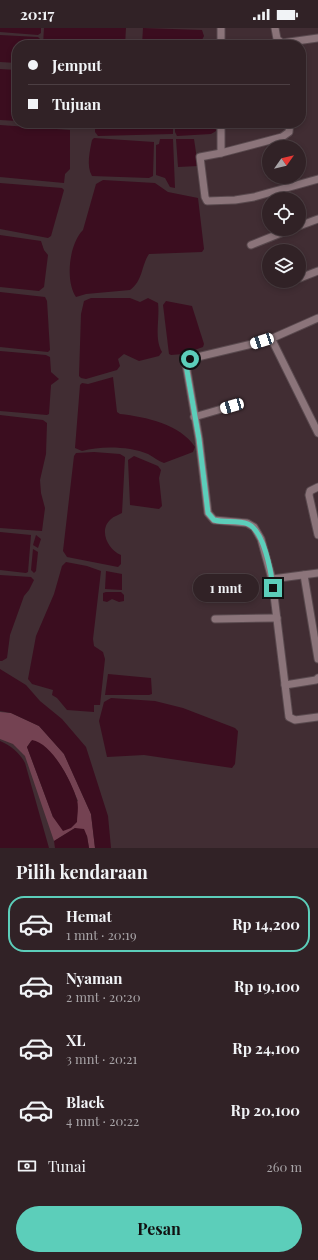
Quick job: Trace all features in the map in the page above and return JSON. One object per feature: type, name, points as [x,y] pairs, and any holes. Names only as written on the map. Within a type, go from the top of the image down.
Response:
[{"type":"street","points":[[221,28],[221,40]]},
{"type":"street","points":[[275,28],[277,38],[279,40]]},
{"type":"street","points":[[304,40],[318,38]]},
{"type":"street","points":[[221,128],[221,153]]},
{"type":"street","points":[[290,128],[290,132],[286,135],[221,153],[200,157],[205,197],[207,201],[235,200],[254,197],[318,179]]},
{"type":"street","points":[[306,223],[318,219]]},
{"type":"street","points":[[251,245],[274,236]]},
{"type":"street","points":[[306,276],[318,271]]},
{"type":"street","points":[[318,318],[271,338],[190,359],[187,361],[186,365],[208,513],[214,520],[247,523],[254,527],[261,539],[272,579],[284,685],[290,718],[295,720],[318,717]]},
{"type":"street","points":[[271,338],[318,433]]},
{"type":"street","points":[[194,417],[232,406]]},
{"type":"street","points":[[318,487],[310,491],[309,495],[318,535]]},
{"type":"street","points":[[272,579],[318,573]]},
{"type":"street","points":[[304,575],[318,659]]},
{"type":"street","points":[[215,620],[277,618]]},
{"type":"street","points":[[284,685],[316,680],[318,678]]},
{"type":"shaded area","points":[[0,28],[41,28],[41,33],[38,35],[0,32]]},
{"type":"shaded area","points":[[44,28],[126,28],[125,40],[43,40]]},
{"type":"shaded area","points":[[143,28],[202,30],[204,36],[202,40],[142,40]]},
{"type":"shaded area","points":[[0,35],[38,37],[40,39],[12,40],[12,63],[0,62]]},
{"type":"shaded area","points":[[0,69],[12,70],[12,121],[0,120]]},
{"type":"shaded area","points":[[0,125],[12,126],[12,128],[70,130],[70,169],[65,174],[64,183],[0,177]]},
{"type":"shaded area","points":[[95,128],[173,128],[173,134],[98,136],[95,132]]},
{"type":"shaded area","points":[[175,128],[216,128],[216,131],[211,134],[177,136]]},
{"type":"shaded area","points":[[94,138],[154,142],[153,176],[149,178],[92,176],[89,168],[89,158],[92,140]]},
{"type":"shaded area","points":[[160,139],[173,139],[175,188],[170,187],[165,178],[156,175],[156,145],[159,144]]},
{"type":"shaded area","points":[[176,139],[194,139],[198,166],[178,167]]},
{"type":"shaded area","points":[[103,180],[155,183],[168,192],[198,198],[204,249],[202,252],[149,254],[140,278],[130,290],[86,294],[76,297],[70,282],[70,263],[74,244],[83,230],[96,184]]},
{"type":"shaded area","points":[[0,183],[62,188],[64,190],[51,236],[48,238],[0,229]]},
{"type":"shaded area","points":[[0,235],[41,241],[44,250],[48,255],[44,287],[39,291],[0,287]]},
{"type":"shaded area","points":[[0,292],[45,297],[47,301],[50,350],[48,352],[0,347]]},
{"type":"shaded area","points":[[91,298],[130,298],[140,302],[148,298],[158,303],[158,341],[162,352],[159,356],[139,361],[124,354],[118,359],[120,366],[117,370],[86,379],[81,378],[79,376],[81,314],[84,301]]},
{"type":"shaded area","points":[[166,301],[192,306],[204,344],[203,347],[183,354],[169,354],[163,305]]},
{"type":"shaded area","points":[[0,351],[46,355],[50,357],[51,372],[59,379],[51,385],[49,414],[0,411]]},
{"type":"shaded area","points":[[113,377],[117,412],[120,414],[141,417],[172,427],[189,439],[195,447],[193,452],[164,463],[148,454],[132,449],[97,448],[82,451],[75,448],[80,385],[82,383],[88,384]]},
{"type":"shaded area","points":[[0,415],[43,420],[47,423],[46,454],[40,480],[41,493],[45,508],[42,531],[0,528]]},
{"type":"shaded area","points":[[94,452],[120,454],[125,457],[122,513],[111,519],[105,529],[106,539],[112,549],[121,555],[121,564],[118,567],[67,557],[63,551],[74,456],[76,453]]},
{"type":"shaded area","points":[[134,456],[158,466],[161,470],[159,478],[162,506],[159,509],[130,505],[128,460]]},
{"type":"shaded area","points":[[0,532],[31,535],[28,572],[0,570]]},
{"type":"shaded area","points":[[36,535],[41,539],[38,548],[33,545]]},
{"type":"shaded area","points":[[33,549],[38,552],[36,571],[34,573],[31,570]]},
{"type":"shaded area","points":[[66,562],[87,566],[101,571],[93,639],[94,646],[103,652],[105,659],[100,705],[94,705],[94,712],[67,710],[57,698],[52,695],[53,690],[32,684],[28,679],[36,636],[54,594],[62,566]]},
{"type":"shaded area","points":[[106,571],[122,574],[122,590],[105,589]]},
{"type":"shaded area","points":[[0,575],[31,577],[34,580],[24,596],[10,635],[7,658],[2,661],[0,661]]},
{"type":"shaded area","points":[[121,592],[124,595],[124,601],[119,602],[112,599],[107,602],[103,601],[103,593]]},
{"type":"shaded area","points":[[0,669],[26,685],[40,701],[62,719],[86,747],[108,816],[111,848],[95,848],[91,814],[64,754],[39,726],[11,713],[0,711]]},
{"type":"shaded area","points":[[108,674],[151,678],[152,694],[105,695]]},
{"type":"shaded area","points":[[111,698],[155,701],[183,708],[235,728],[238,731],[235,764],[232,768],[144,755],[107,757],[99,721],[104,702]]},
{"type":"shaded area","points":[[0,712],[11,713],[39,726],[64,754],[91,814],[95,848],[89,848],[87,836],[75,828],[54,841],[25,756],[13,744],[0,739]],"holes":[[[31,741],[41,747],[61,766],[78,801],[53,817],[27,747]]]},
{"type":"shaded area","points":[[32,740],[47,748],[60,764],[71,783],[78,808],[77,822],[71,828],[63,831],[53,817],[27,747]]},
{"type":"shaded area","points":[[0,741],[14,750],[25,763],[49,848],[0,848]]},
{"type":"shaded area","points":[[75,828],[84,829],[89,848],[55,848],[54,841]]},
{"type":"route","points":[[190,359],[187,361],[186,365],[199,439],[208,513],[214,520],[247,523],[254,527],[261,539],[273,588]]}]
